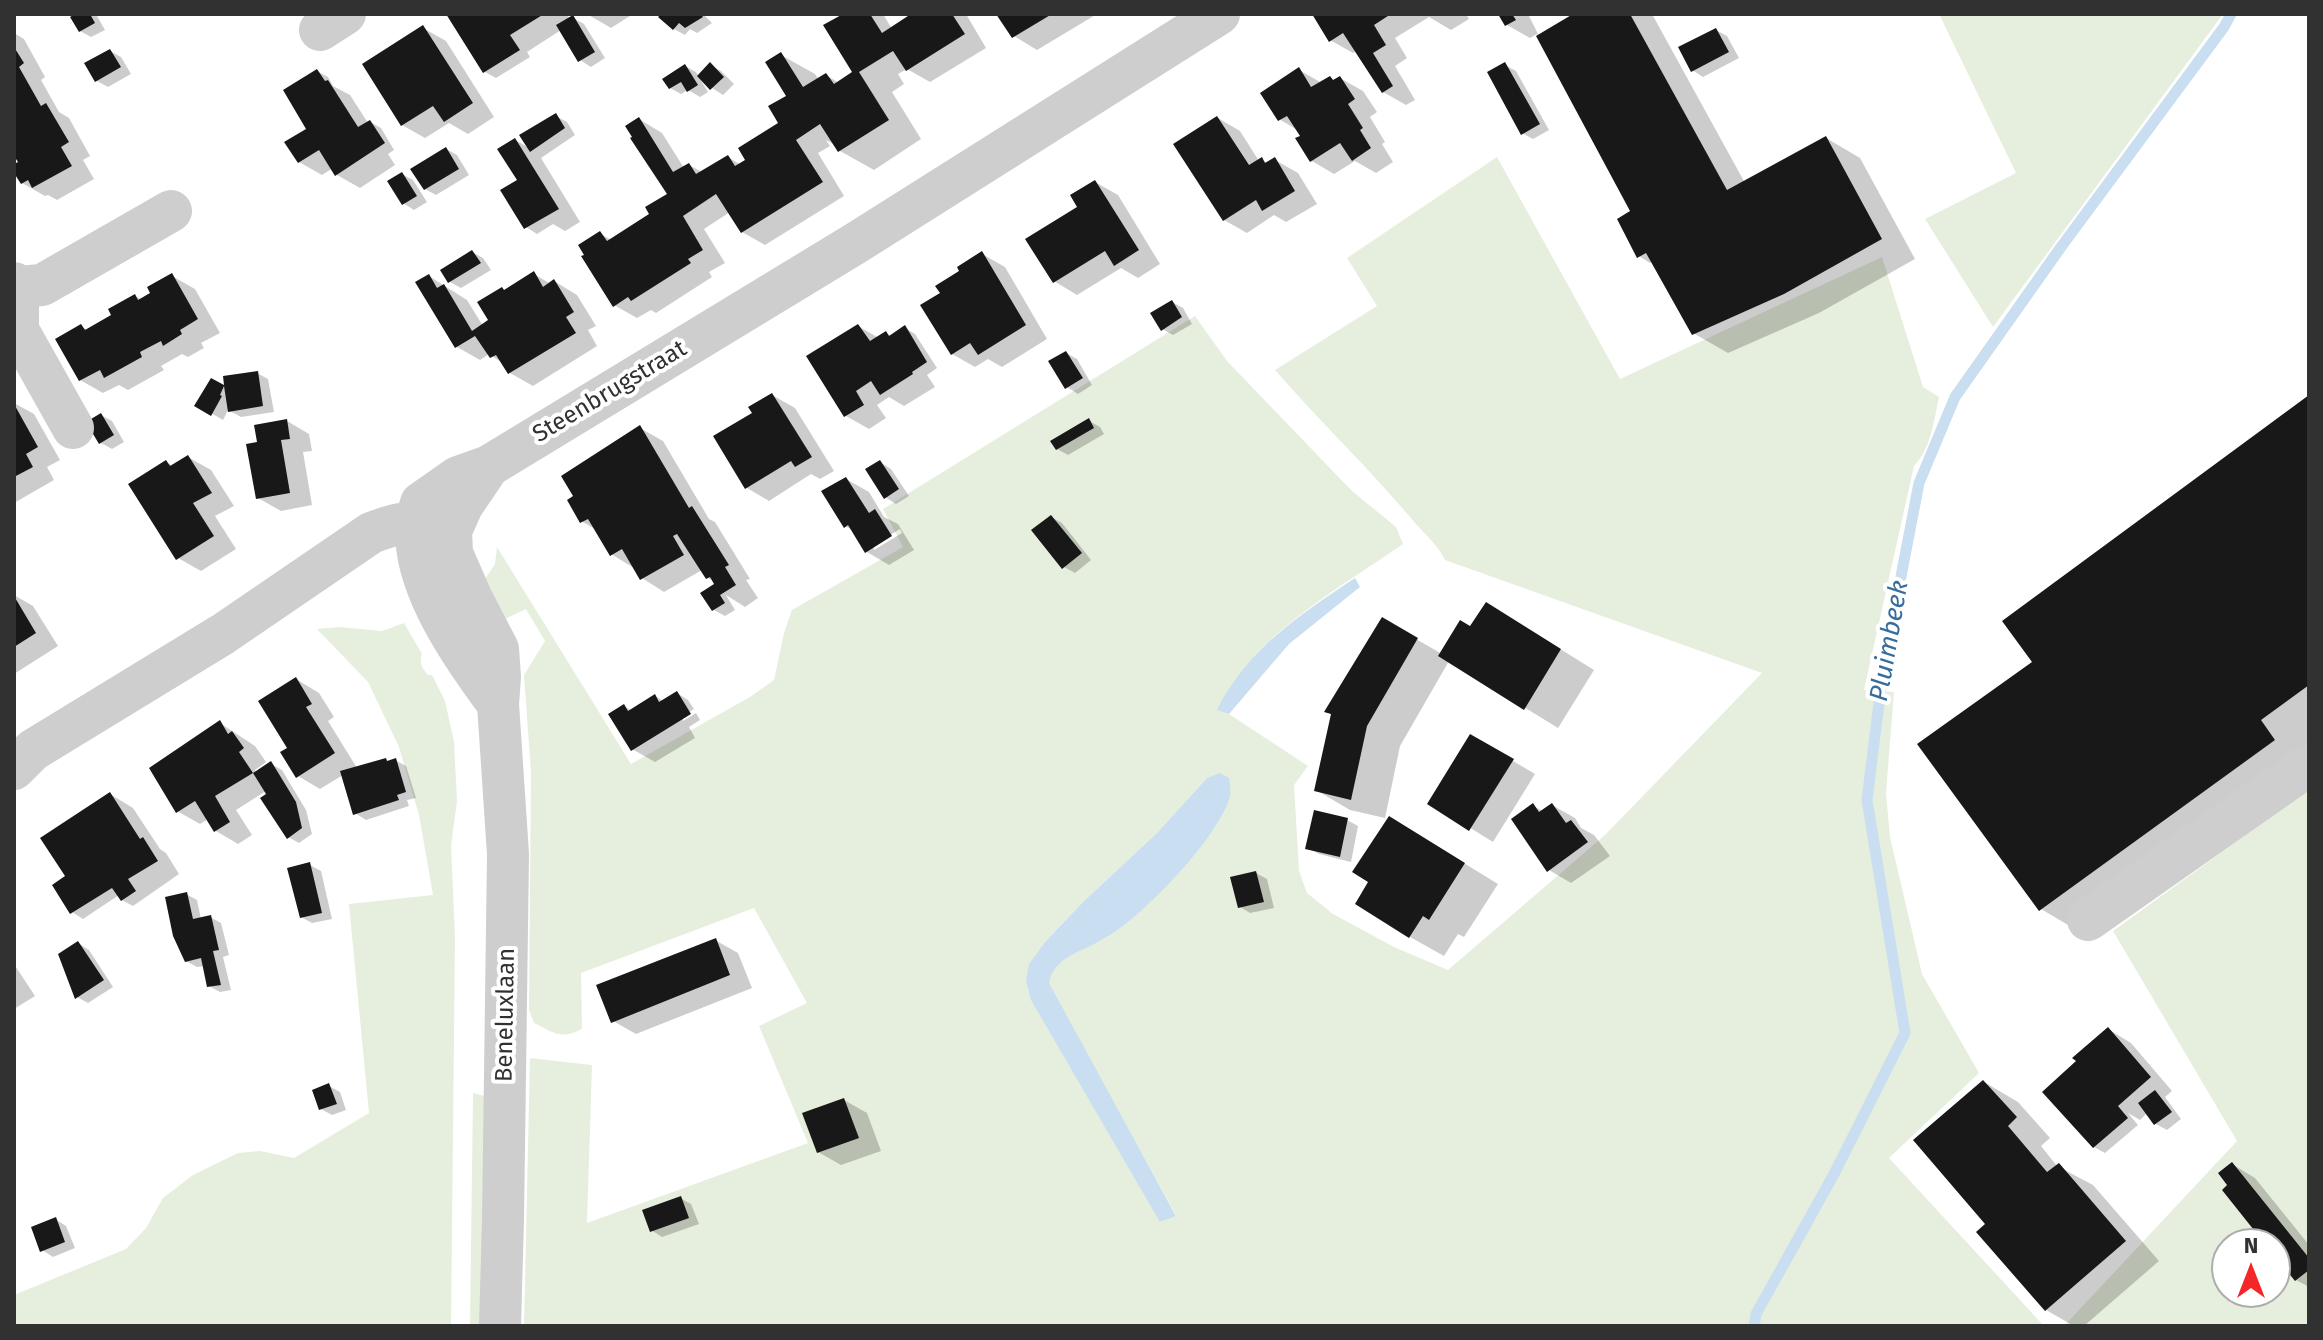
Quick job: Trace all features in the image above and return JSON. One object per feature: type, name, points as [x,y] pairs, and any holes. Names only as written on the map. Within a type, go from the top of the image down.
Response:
[{"type":"street","name":"Steenbrugstraat","points":[[434,527],[421,503],[431,494],[458,477],[489,466],[856,243],[1219,14]]},
{"type":"street","points":[[73,428],[18,330],[16,285],[42,285],[171,211]]},
{"type":"street","points":[[14,769],[33,750],[223,634],[371,533],[394,524],[434,527]]},
{"type":"street","name":"Beneluxlaan","points":[[434,527],[418,558],[435,602],[469,665],[498,704],[508,854],[500,1326]]},
{"type":"street","points":[[2088,920],[2309,765]]},
{"type":"green space","points":[[1939,14],[2223,14],[1993,327],[1925,219],[2016,173]]},
{"type":"green space","points":[[1497,157],[1620,379],[1882,257],[1923,387],[1939,397],[1928,443],[1914,466],[1864,690],[1894,692],[1886,793],[1890,837],[1922,974],[1979,1073],[1889,1158],[2044,1326],[524,1326],[530,1058],[592,1065],[587,1223],[808,1143],[759,1026],[807,1003],[754,908],[581,973],[582,1029],[563,1035],[534,1023],[529,1010],[531,772],[524,675],[545,641],[526,609],[497,623],[485,579],[495,564],[497,547],[631,764],[750,697],[774,680],[792,610],[903,547],[883,509],[1195,316],[1227,361],[1352,491],[1396,527],[1403,544],[1325,597],[1275,636],[1253,658],[1218,710],[1229,714],[1308,766],[1294,785],[1299,871],[1307,893],[1333,914],[1394,947],[1448,970],[1605,835],[1762,673],[1445,560],[1394,498],[1275,370],[1377,306],[1347,258]],"holes":[[[1207,778],[1100,941],[1067,956],[1051,972],[1048,984],[1176,1215],[1161,1222],[1026,980],[1046,941],[1157,833]]]},
{"type":"green space","points":[[404,623],[422,654],[423,668],[428,675],[432,675],[445,701],[454,742],[457,801],[451,846],[455,936],[451,1326],[14,1326],[14,1295],[126,1249],[146,1228],[163,1198],[193,1175],[238,1153],[260,1151],[294,1158],[369,1113],[349,904],[433,895],[419,815],[399,747],[368,682],[317,629],[339,627],[382,631]]},
{"type":"green space","points":[[2309,789],[2309,1326],[2064,1326],[2237,1141],[2113,931]]},
{"type":"green space","points":[[473,1093],[489,1097],[484,1326],[470,1326]]},
{"type":"water","points":[[1355,578],[1360,587],[1289,644],[1229,714],[1217,710],[1229,688],[1260,651],[1315,605]]},
{"type":"water","points":[[1220,773],[1229,778],[1230,796],[1214,829],[1201,847],[1169,884],[1124,925],[1061,962],[1049,983],[1176,1216],[1160,1222],[1031,1000],[1026,980],[1029,964],[1046,941],[1157,833],[1207,778]]},
{"type":"building","points":[[90,14],[95,23],[79,32],[70,17]]},
{"type":"building","points":[[446,14],[544,14],[510,35],[520,50],[483,73]]},
{"type":"building","points":[[661,14],[701,14],[703,17],[685,28],[679,23],[673,30],[658,17]]},
{"type":"building","points":[[843,14],[870,14],[882,33],[911,14],[952,14],[965,34],[906,71],[893,51],[859,72],[889,120],[838,152],[820,124],[796,140],[823,182],[741,233],[716,194],[683,216],[703,250],[688,259],[691,263],[631,301],[628,297],[613,307],[581,256],[584,255],[578,245],[600,231],[607,241],[649,214],[645,207],[667,194],[625,126],[639,117],[673,172],[689,163],[696,174],[728,155],[735,166],[745,160],[738,148],[778,123],[768,106],[786,96],[765,62],[781,52],[803,87],[826,73],[834,84],[852,72],[823,25]]},
{"type":"building","points":[[996,14],[1052,14],[1012,38]]},
{"type":"building","points":[[1312,14],[1391,14],[1374,25],[1386,45],[1373,53],[1393,86],[1382,93],[1343,33],[1329,42]]},
{"type":"building","points":[[1498,14],[1512,14],[1516,20],[1505,26]]},
{"type":"building","points":[[1573,14],[1630,14],[1727,190],[1826,136],[1882,239],[1784,294],[1692,335],[1646,253],[1637,258],[1617,219],[1630,211],[1536,36]]},
{"type":"building","points":[[573,15],[595,52],[578,62],[556,25]]},
{"type":"building","points":[[423,25],[473,103],[444,122],[433,106],[401,126],[362,64]]},
{"type":"building","points":[[1716,28],[1729,52],[1691,72],[1678,47]]},
{"type":"building","points":[[14,47],[24,63],[19,67],[41,106],[46,103],[69,142],[61,147],[72,166],[32,188],[28,180],[21,184],[14,173],[14,164],[18,162],[14,156]]},
{"type":"building","points":[[110,49],[121,67],[95,82],[84,63]]},
{"type":"building","points":[[710,62],[724,77],[710,90],[697,76]]},
{"type":"building","points":[[1505,62],[1540,124],[1521,135],[1487,72]]},
{"type":"building","points":[[685,64],[698,85],[687,92],[681,82],[669,89],[662,79]]},
{"type":"building","points":[[1299,67],[1311,87],[1330,76],[1333,80],[1340,76],[1355,99],[1348,104],[1371,148],[1352,161],[1340,143],[1310,162],[1295,138],[1300,136],[1287,116],[1278,121],[1260,93]]},
{"type":"building","points":[[317,69],[325,81],[328,80],[358,127],[370,120],[385,143],[335,176],[319,150],[298,163],[284,142],[306,129],[283,90]]},
{"type":"building","points":[[556,113],[565,128],[530,152],[519,135]]},
{"type":"building","points":[[1217,116],[1249,165],[1262,157],[1265,163],[1275,157],[1295,191],[1262,211],[1256,200],[1223,221],[1173,144]]},
{"type":"building","points":[[515,138],[559,209],[524,229],[500,190],[517,180],[497,149]]},
{"type":"building","points":[[446,147],[459,169],[424,190],[410,169]]},
{"type":"building","points":[[402,172],[417,196],[402,205],[387,181]]},
{"type":"building","points":[[1095,180],[1139,250],[1114,266],[1105,251],[1053,283],[1025,239],[1077,207],[1070,195]]},
{"type":"building","points":[[472,250],[481,263],[448,283],[440,270]]},
{"type":"building","points":[[982,251],[1026,325],[978,355],[970,343],[951,355],[920,305],[940,293],[935,286]]},
{"type":"building","points":[[534,271],[543,287],[554,279],[574,312],[566,317],[576,333],[508,374],[496,355],[490,358],[475,336],[455,348],[415,282],[429,274],[437,288],[444,284],[472,331],[488,320],[477,302]]},
{"type":"building","points":[[172,273],[198,319],[163,346],[161,341],[140,352],[142,357],[104,378],[100,370],[79,381],[55,339],[81,324],[85,330],[111,315],[108,309],[135,294],[138,300],[150,293],[147,287]]},
{"type":"building","points":[[1172,300],[1182,317],[1161,331],[1150,313]]},
{"type":"building","points":[[858,324],[870,341],[886,331],[889,336],[905,325],[927,362],[880,395],[871,381],[856,391],[864,405],[844,417],[806,356]]},
{"type":"building","points":[[1066,351],[1083,378],[1065,389],[1048,361]]},
{"type":"building","points":[[258,371],[263,406],[228,412],[224,386],[211,416],[194,406],[211,378],[224,385],[223,376]]},
{"type":"building","points":[[772,393],[812,457],[795,467],[791,461],[745,489],[713,436],[752,413],[748,407]]},
{"type":"building","points":[[2309,395],[2309,685],[2261,720],[2275,740],[2039,911],[1917,744],[2032,662],[2002,621]]},
{"type":"building","points":[[14,404],[38,447],[26,454],[33,467],[14,477]]},
{"type":"building","points":[[101,413],[114,435],[99,444],[86,422]]},
{"type":"building","points":[[1089,418],[1094,428],[1056,450],[1050,441]]},
{"type":"building","points":[[287,419],[290,439],[281,440],[290,493],[256,499],[246,444],[257,442],[254,425]]},
{"type":"building","points":[[640,425],[689,508],[692,506],[729,565],[725,567],[736,585],[720,595],[725,603],[712,611],[700,593],[714,584],[710,577],[706,579],[677,534],[673,536],[684,555],[640,580],[622,549],[610,556],[588,519],[580,523],[567,500],[573,496],[561,476]]},
{"type":"building","points":[[188,455],[212,493],[193,503],[214,536],[176,560],[128,484],[166,460],[170,466]]},
{"type":"building","points":[[880,460],[899,489],[884,499],[865,469]]},
{"type":"building","points":[[846,477],[869,513],[875,509],[892,536],[865,553],[848,525],[844,528],[821,491]]},
{"type":"building","points":[[1051,515],[1082,553],[1062,569],[1031,530]]},
{"type":"building","points":[[14,596],[36,633],[14,647]]},
{"type":"building","points":[[1486,602],[1561,649],[1524,710],[1438,656],[1460,620],[1470,626]]},
{"type":"building","points":[[1382,617],[1418,638],[1367,726],[1351,800],[1314,791],[1331,714],[1324,712]]},
{"type":"building","points":[[296,677],[312,704],[306,707],[335,753],[296,778],[280,752],[287,748],[258,701]]},
{"type":"building","points":[[677,691],[691,714],[631,751],[608,714],[624,704],[628,711],[655,694],[659,702]]},
{"type":"building","points":[[220,720],[228,734],[232,731],[244,748],[239,752],[253,773],[215,796],[230,822],[214,832],[195,801],[176,813],[149,768]]},
{"type":"building","points":[[1470,734],[1514,759],[1469,831],[1427,804]]},
{"type":"building","points":[[386,758],[387,761],[396,758],[406,792],[397,795],[399,800],[353,815],[340,771]]},
{"type":"building","points":[[271,761],[296,802],[302,828],[287,839],[260,798],[266,794],[253,773]]},
{"type":"building","points":[[110,792],[158,861],[128,879],[136,891],[121,901],[112,888],[70,914],[52,885],[65,876],[40,838]]},
{"type":"building","points":[[1533,803],[1539,812],[1552,803],[1566,823],[1571,820],[1588,842],[1547,872],[1511,819]]},
{"type":"building","points":[[1314,810],[1348,818],[1340,857],[1305,849]]},
{"type":"building","points":[[1389,816],[1465,863],[1429,920],[1423,916],[1409,938],[1355,904],[1368,882],[1352,872]]},
{"type":"building","points":[[310,862],[322,913],[300,918],[287,868]]},
{"type":"building","points":[[1256,871],[1264,902],[1238,908],[1230,877]]},
{"type":"building","points":[[187,892],[193,919],[211,915],[219,950],[213,951],[221,985],[207,987],[201,958],[185,962],[173,936],[165,897]]},
{"type":"building","points":[[716,938],[730,975],[611,1023],[596,985]]},
{"type":"building","points":[[78,941],[104,980],[75,999],[58,954]]},
{"type":"building","points":[[2108,1027],[2151,1077],[2118,1106],[2128,1118],[2093,1148],[2042,1092],[2076,1061],[2072,1058]]},
{"type":"building","points":[[1983,1080],[2017,1117],[2008,1126],[2047,1172],[2059,1163],[2126,1241],[2045,1311],[1976,1232],[1985,1224],[1913,1140]]},
{"type":"building","points":[[329,1083],[337,1104],[319,1110],[312,1090]]},
{"type":"building","points":[[2155,1090],[2172,1112],[2154,1125],[2138,1103]]},
{"type":"building","points":[[844,1098],[859,1138],[817,1153],[802,1113]]},
{"type":"building","points":[[2232,1162],[2285,1228],[2252,1228],[2222,1190],[2227,1185],[2218,1173]]},
{"type":"building","points":[[681,1196],[689,1218],[650,1232],[642,1210]]},
{"type":"building","points":[[56,1217],[65,1242],[40,1252],[31,1227]]},
{"type":"building","points":[[2291,1236],[2309,1258],[2309,1270],[2295,1281],[2291,1276]]},
{"type":"waterway","name":"Pluimbeek","points":[[1754,1326],[1756,1314],[1834,1174],[1905,1033],[1867,800],[1883,670],[1919,483],[1955,397],[2231,14]]}]
